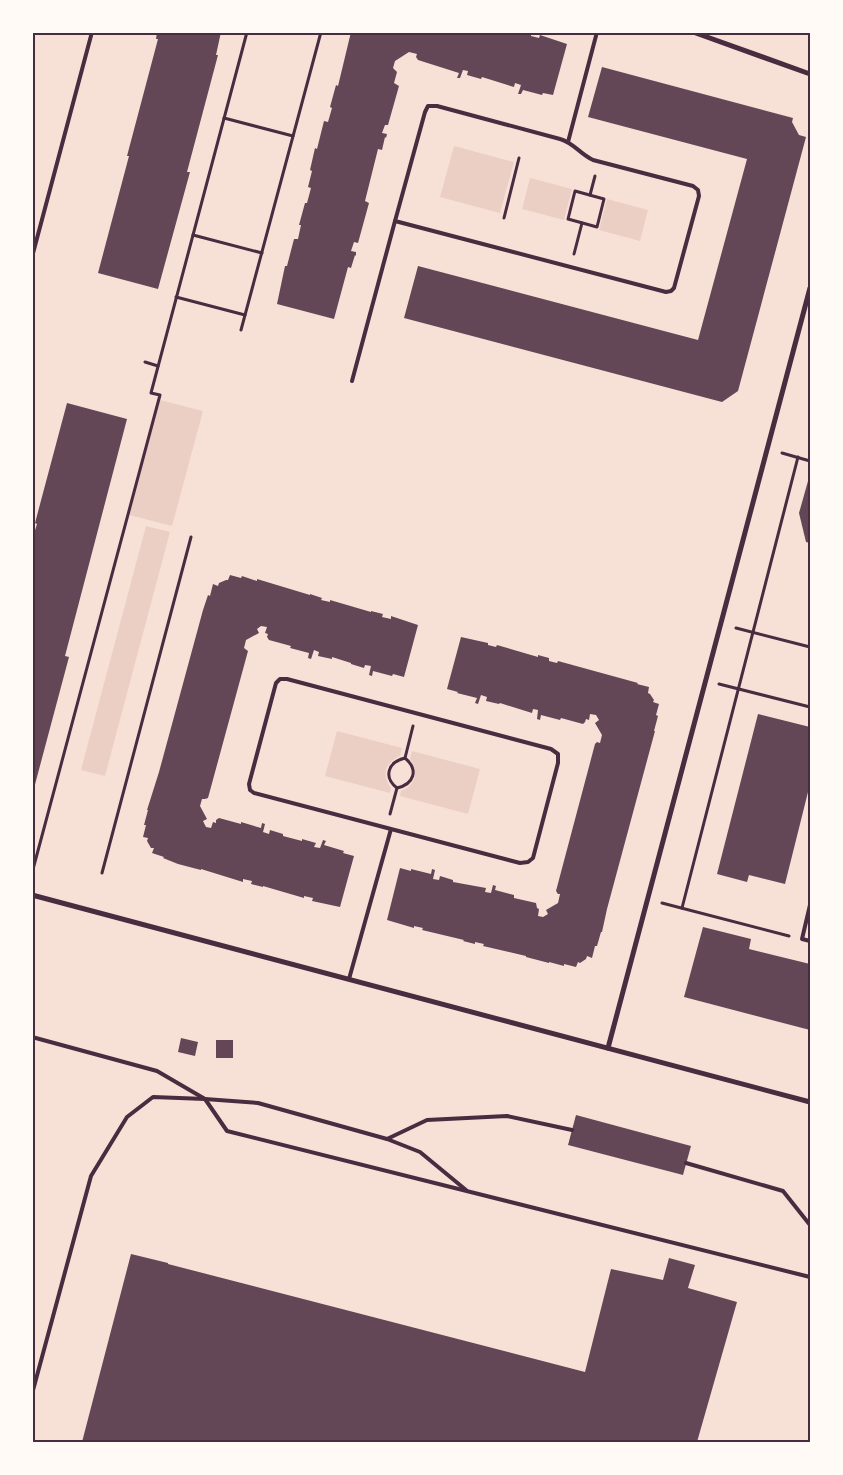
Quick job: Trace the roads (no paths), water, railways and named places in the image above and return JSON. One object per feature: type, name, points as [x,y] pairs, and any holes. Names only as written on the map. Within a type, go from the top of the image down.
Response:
[{"type":"street","points":[[693,32],[810,74]]},
{"type":"street","points":[[608,1048],[810,288]]},
{"type":"street","points":[[32,895],[810,1102]]},
{"type":"lane","points":[[32,257],[92,32]]},
{"type":"lane","points":[[568,142],[598,32]]},
{"type":"lane","points":[[352,381],[395,221],[425,112],[428,106],[437,106],[568,142],[586,157],[693,186],[698,190],[699,196],[674,288],[671,292],[395,221]]},
{"type":"lane","points":[[280,679],[286,679],[551,749],[558,754],[558,763],[533,858],[528,862],[520,863],[388,828],[254,793],[250,790],[276,683],[280,679]]},
{"type":"lane","points":[[349,979],[388,828]]},
{"type":"lane","points":[[810,905],[802,939],[810,942]]},
{"type":"lane","points":[[34,1038],[157,1071],[205,1098],[227,1131],[810,1277]]},
{"type":"lane","points":[[32,1394],[91,1176],[127,1117],[153,1097],[205,1098],[258,1103],[387,1139],[420,1152],[467,1191]]},
{"type":"lane","points":[[387,1139],[427,1120],[508,1116],[572,1130]]},
{"type":"lane","points":[[686,1162],[784,1192],[810,1225]]}]
